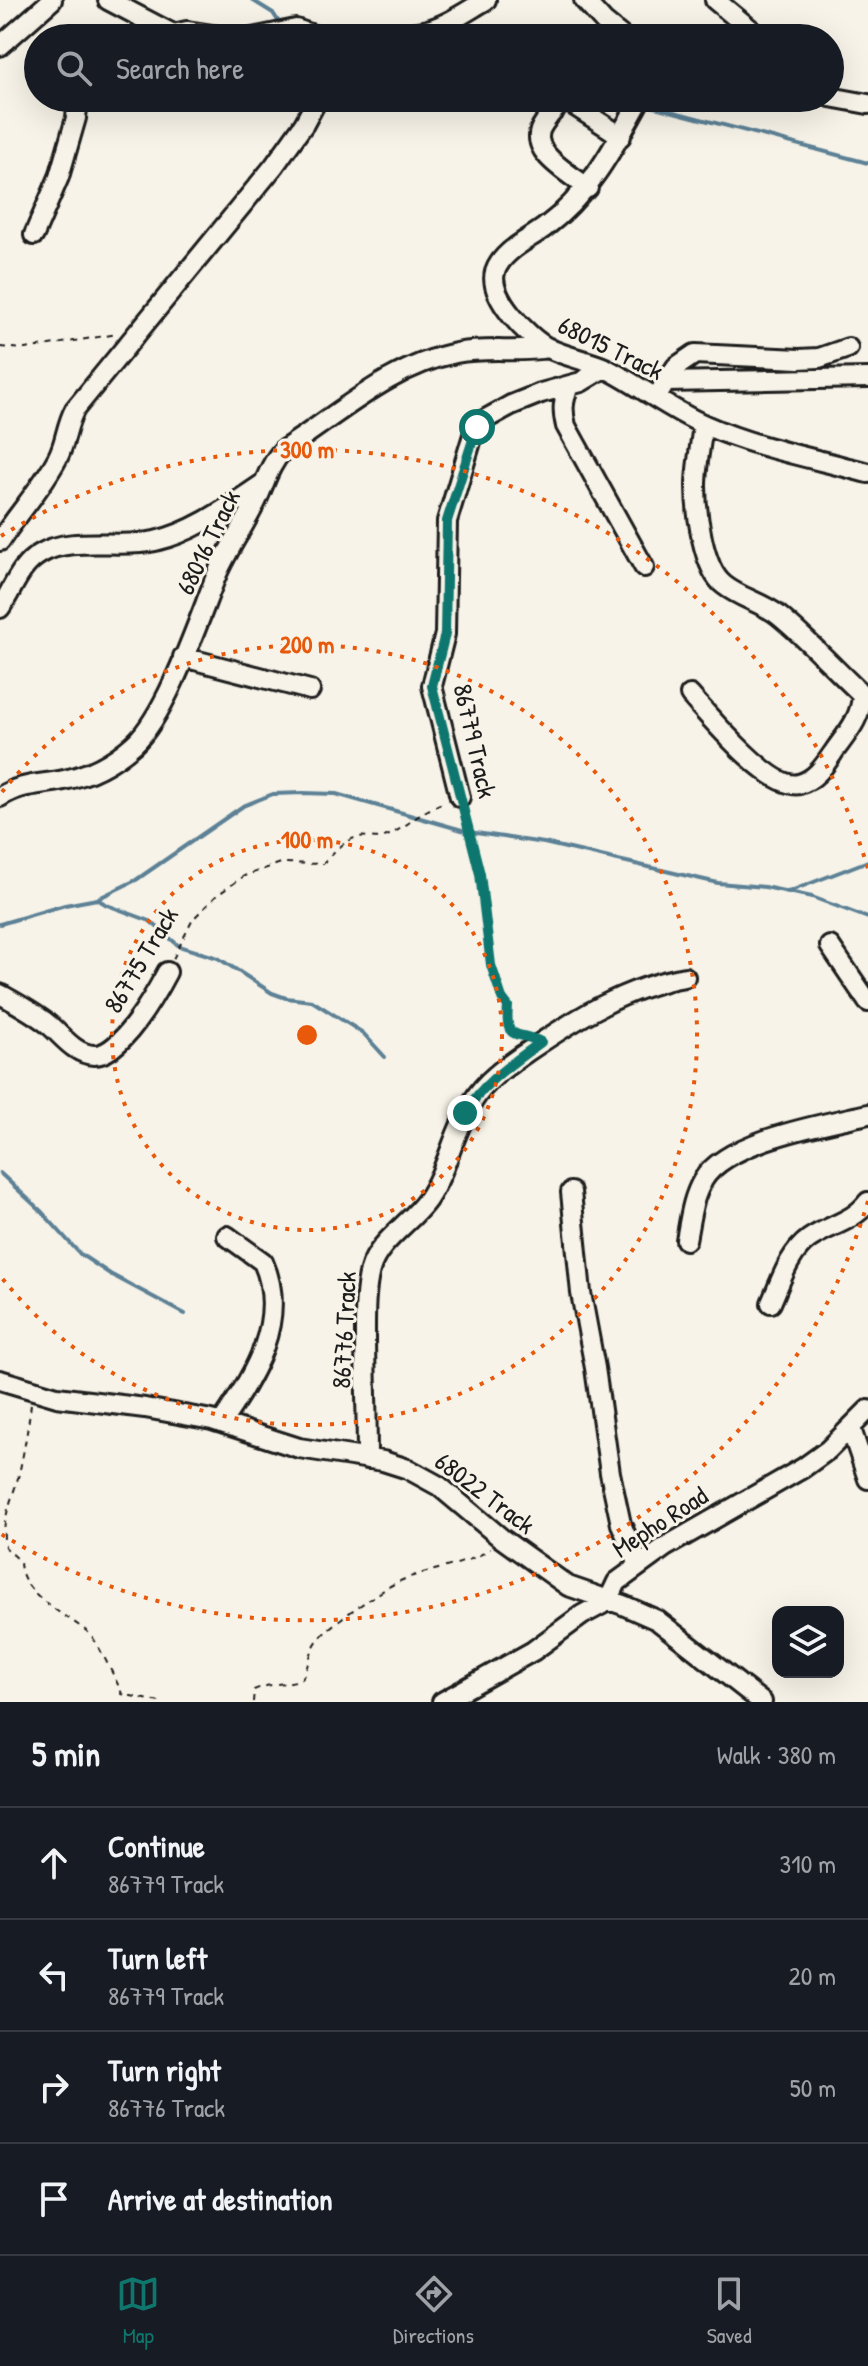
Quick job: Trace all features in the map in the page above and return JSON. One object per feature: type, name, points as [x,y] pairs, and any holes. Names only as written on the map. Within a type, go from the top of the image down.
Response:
[{"type":"street","points":[[25,24],[52,0]]},
{"type":"street","points":[[108,0],[146,24]]},
{"type":"street","points":[[446,24],[486,0]]},
{"type":"street","points":[[584,0],[606,24]]},
{"type":"street","points":[[715,0],[744,24]]},
{"type":"street","points":[[0,46],[24,25]]},
{"type":"street","points":[[844,99],[868,104]]},
{"type":"street","points":[[34,235],[59,177],[77,112]]},
{"type":"street","points":[[0,541],[42,485],[60,454],[69,419],[75,409],[274,166],[310,112]]},
{"type":"street","points":[[553,112],[538,130],[537,139],[544,151],[588,188]]},
{"type":"street","points":[[584,112],[621,136]]},
{"type":"street","name":"68015 Track","points":[[634,112],[588,188],[563,213],[503,259],[496,270],[494,281],[498,295],[509,312],[534,339],[549,348],[661,390],[703,424],[761,445],[868,473]]},
{"type":"street","name":"68016 Track","points":[[0,797],[26,785],[82,775],[122,755],[148,729],[183,657],[227,553],[272,464],[283,450],[381,384],[418,364],[475,350],[516,352],[549,348]]},
{"type":"street","points":[[661,390],[676,367],[695,354],[799,359],[828,356],[848,348]]},
{"type":"street","name":"86779 Track","points":[[460,797],[432,686],[445,634],[446,539],[451,503],[473,435],[484,420],[541,393],[569,386],[604,368]]},
{"type":"street","points":[[661,390],[868,378]]},
{"type":"street","points":[[569,386],[562,411],[566,426],[644,567]]},
{"type":"street","points":[[690,695],[743,753],[780,780],[791,784],[810,779],[826,763],[860,713],[865,698],[785,621],[716,578],[698,514],[696,484],[703,424]]},
{"type":"street","points":[[1,605],[26,566],[49,549],[155,541],[200,523],[266,481]]},
{"type":"street","points":[[183,657],[310,690]]},
{"type":"street","points":[[830,946],[868,1002]]},
{"type":"street","name":"86775 Track","points":[[0,994],[49,1025],[69,1044],[94,1055],[105,1053],[123,1038],[156,994],[167,972]]},
{"type":"street","name":"86776 Track","points":[[367,1459],[366,1309],[371,1266],[382,1248],[416,1215],[428,1198],[475,1097],[497,1074],[573,1020],[642,988],[685,977]]},
{"type":"street","points":[[686,1240],[695,1196],[703,1179],[714,1167],[793,1130],[868,1114]]},
{"type":"street","points":[[571,1192],[581,1293],[610,1473],[621,1524],[639,1565]]},
{"type":"street","points":[[771,1303],[796,1251],[822,1231],[851,1218],[868,1202]]},
{"type":"street","points":[[221,1423],[259,1363],[271,1316],[270,1290],[263,1262],[227,1236]]},
{"type":"street","name":"68022 Track","points":[[0,1380],[32,1391],[83,1401],[145,1408],[221,1423],[299,1448],[397,1465],[423,1476],[568,1586],[657,1620],[762,1702]]},
{"type":"street","name":"Mepho Road","points":[[442,1702],[533,1651],[582,1615],[608,1601],[617,1582],[698,1526],[803,1468],[851,1429],[868,1410]]},
{"type":"street","points":[[851,1429],[868,1479]]},
{"type":"path","points":[[0,347],[25,349],[64,341],[127,335],[141,329]]},
{"type":"path","name":"86775 Track","points":[[167,972],[193,919],[216,896],[244,876],[281,863],[323,864],[357,837],[377,839],[390,835],[421,812],[460,797]]},
{"type":"path","name":"86779 Track","points":[[460,797],[480,874],[491,965],[502,998],[508,1006],[506,1023],[509,1031],[541,1042]]},
{"type":"path","points":[[32,1391],[15,1490],[5,1511],[5,1547],[20,1561],[21,1574],[35,1594],[93,1637],[122,1694],[159,1702]]},
{"type":"path","points":[[253,1702],[254,1690],[267,1684],[299,1681],[305,1674],[308,1656],[318,1640],[337,1622],[390,1586],[465,1561],[488,1551],[501,1538]]},
{"type":"waterway","points":[[252,0],[273,13],[280,24]]},
{"type":"waterway","points":[[674,112],[868,163]]},
{"type":"waterway","points":[[0,924],[97,899],[136,880],[243,806],[273,794],[303,793],[336,794],[469,832],[544,843],[718,883],[765,887],[812,897],[868,918]]},
{"type":"waterway","points":[[788,892],[868,861]]},
{"type":"waterway","points":[[97,899],[150,921],[179,946],[218,958],[272,993],[312,1001],[363,1033],[385,1057]]},
{"type":"waterway","points":[[0,1173],[42,1212],[80,1254],[110,1274],[185,1314]]},
{"type":"route","points":[[465,1113],[486,1084],[541,1042],[509,1031],[506,1023],[508,1006],[502,998],[491,965],[480,874],[432,686],[445,634],[447,521],[477,427]]}]
